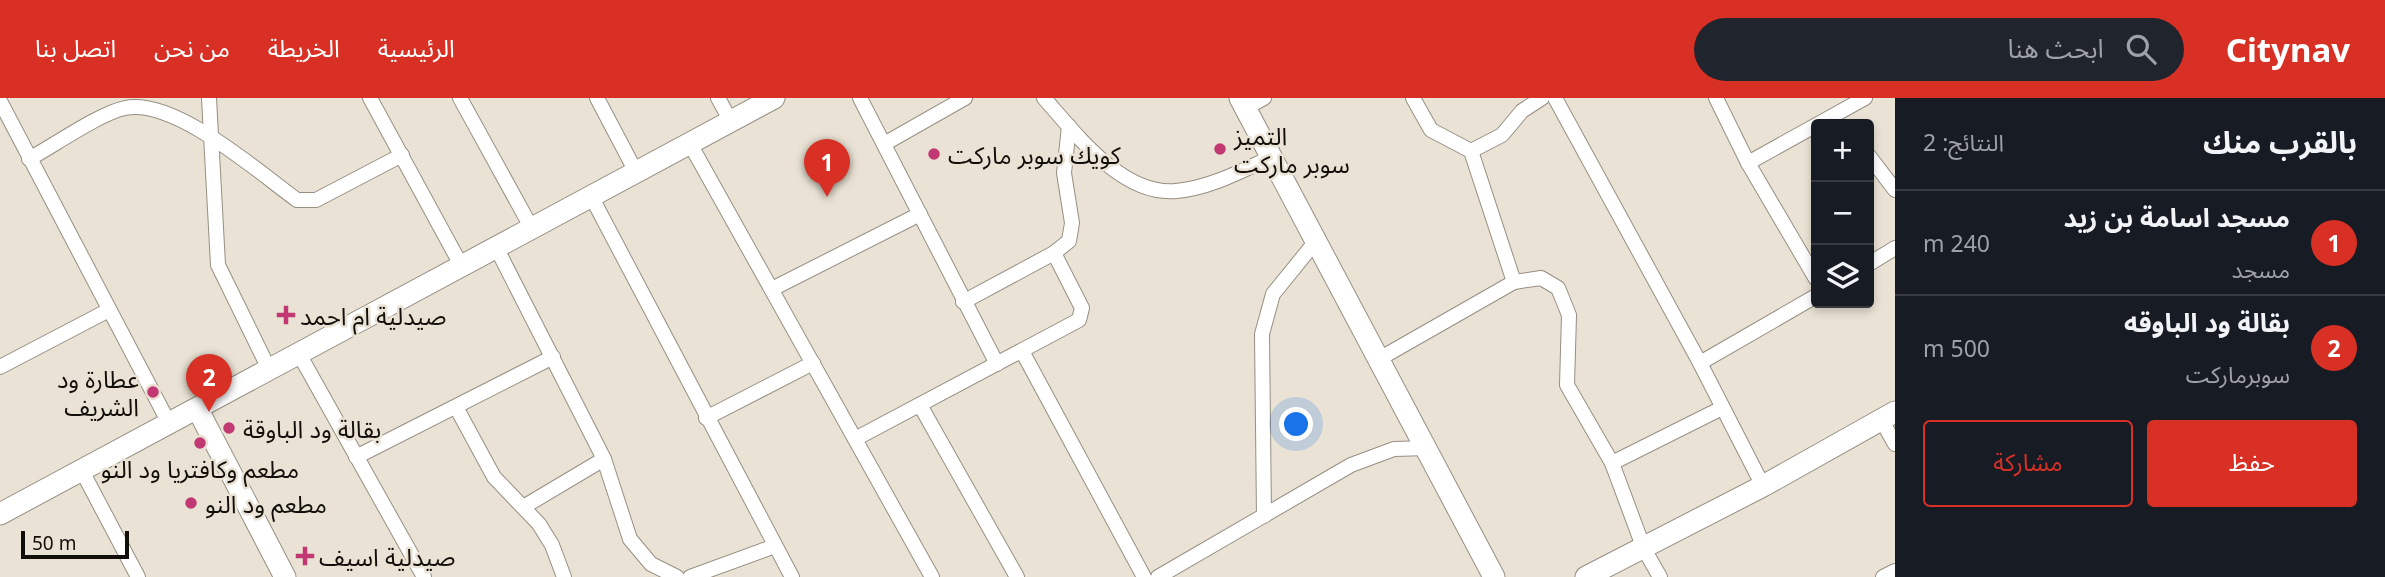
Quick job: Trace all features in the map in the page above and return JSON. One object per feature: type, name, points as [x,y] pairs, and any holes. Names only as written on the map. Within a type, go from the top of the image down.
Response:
[{"type":"street","points":[[209,98],[214,141],[218,265],[268,369]]},
{"type":"street","points":[[370,98],[461,265]]},
{"type":"street","points":[[460,98],[531,227]]},
{"type":"street","points":[[597,98],[636,172]]},
{"type":"street","points":[[718,98],[730,120]]},
{"type":"street","points":[[0,514],[198,410],[298,352],[774,98]]},
{"type":"street","points":[[860,98],[963,302],[998,364]]},
{"type":"street","points":[[884,144],[965,98]]},
{"type":"street","points":[[1044,98],[1108,163],[1136,184],[1157,191],[1197,187],[1272,157]]},
{"type":"street","points":[[1413,98],[1431,130],[1471,151],[1514,282]]},
{"type":"street","points":[[1471,151],[1502,135],[1522,111],[1542,98]]},
{"type":"street","points":[[1555,98],[1700,363],[1763,486]]},
{"type":"street","points":[[1716,98],[1748,163],[1811,270]]},
{"type":"street","points":[[1748,163],[1840,118],[1859,99]]},
{"type":"street","points":[[0,101],[170,425]]},
{"type":"street","points":[[1250,102],[1272,157],[1494,577]]},
{"type":"street","points":[[30,159],[123,108],[142,108],[167,113],[214,141],[297,200],[306,202],[316,200],[402,155]]},
{"type":"street","points":[[963,302],[1054,253],[1069,241],[1073,233],[1064,173],[1069,126]]},
{"type":"street","points":[[689,142],[932,577]]},
{"type":"street","points":[[1874,163],[1895,190]]},
{"type":"street","points":[[591,197],[792,577]]},
{"type":"street","points":[[772,289],[920,214]]},
{"type":"street","points":[[1264,516],[1262,334],[1273,294],[1316,241]]},
{"type":"street","points":[[496,247],[604,459],[631,539],[650,564],[677,577]]},
{"type":"street","points":[[1874,261],[1895,248]]},
{"type":"street","points":[[855,439],[1079,320],[1082,308],[1054,253]]},
{"type":"street","points":[[1379,359],[1514,282],[1541,278],[1558,288],[1569,315],[1565,373],[1567,385],[1612,463],[1644,549],[1660,577]]},
{"type":"street","points":[[1700,363],[1811,299]]},
{"type":"street","points":[[0,367],[109,310]]},
{"type":"street","points":[[1022,351],[1144,577]]},
{"type":"street","points":[[298,352],[422,576]]},
{"type":"street","points":[[356,457],[552,356]]},
{"type":"street","points":[[706,418],[813,363]]},
{"type":"street","points":[[920,405],[1017,577]]},
{"type":"street","points":[[456,407],[494,477],[524,506],[552,545],[564,577]]},
{"type":"street","points":[[1612,463],[1723,408]]},
{"type":"street","points":[[198,410],[285,577]]},
{"type":"street","points":[[1586,577],[1763,486],[1888,416],[1895,444]]},
{"type":"street","points":[[1158,577],[1372,455],[1394,449],[1427,448]]},
{"type":"street","points":[[524,506],[604,459]]},
{"type":"street","points":[[82,471],[138,577]]},
{"type":"street","points":[[690,577],[775,546]]},
{"type":"street","points":[[1883,577],[1895,571]]},
{"type":"place","name":"التميز سوبر ماركت","points":[[1220,149]]},
{"type":"place","name":"كويك سوبر ماركت","points":[[934,154]]},
{"type":"place","name":"مسجد اسامة بن زيد","points":[[827,197]]},
{"type":"place","name":"صيدلية ام احمد","points":[[286,315]]},
{"type":"place","name":"عطارة ود الشريف","points":[[153,392]]},
{"type":"place","name":"بقالة ود الباوقه","points":[[209,412]]},
{"type":"place","name":"بقالة ود الباوقة","points":[[229,428]]},
{"type":"place","name":"مطعم وكافتريا ود النو","points":[[200,443]]},
{"type":"place","name":"مطعم ود النو","points":[[191,503]]},
{"type":"place","name":"صيدلية اسيف","points":[[305,556]]}]
